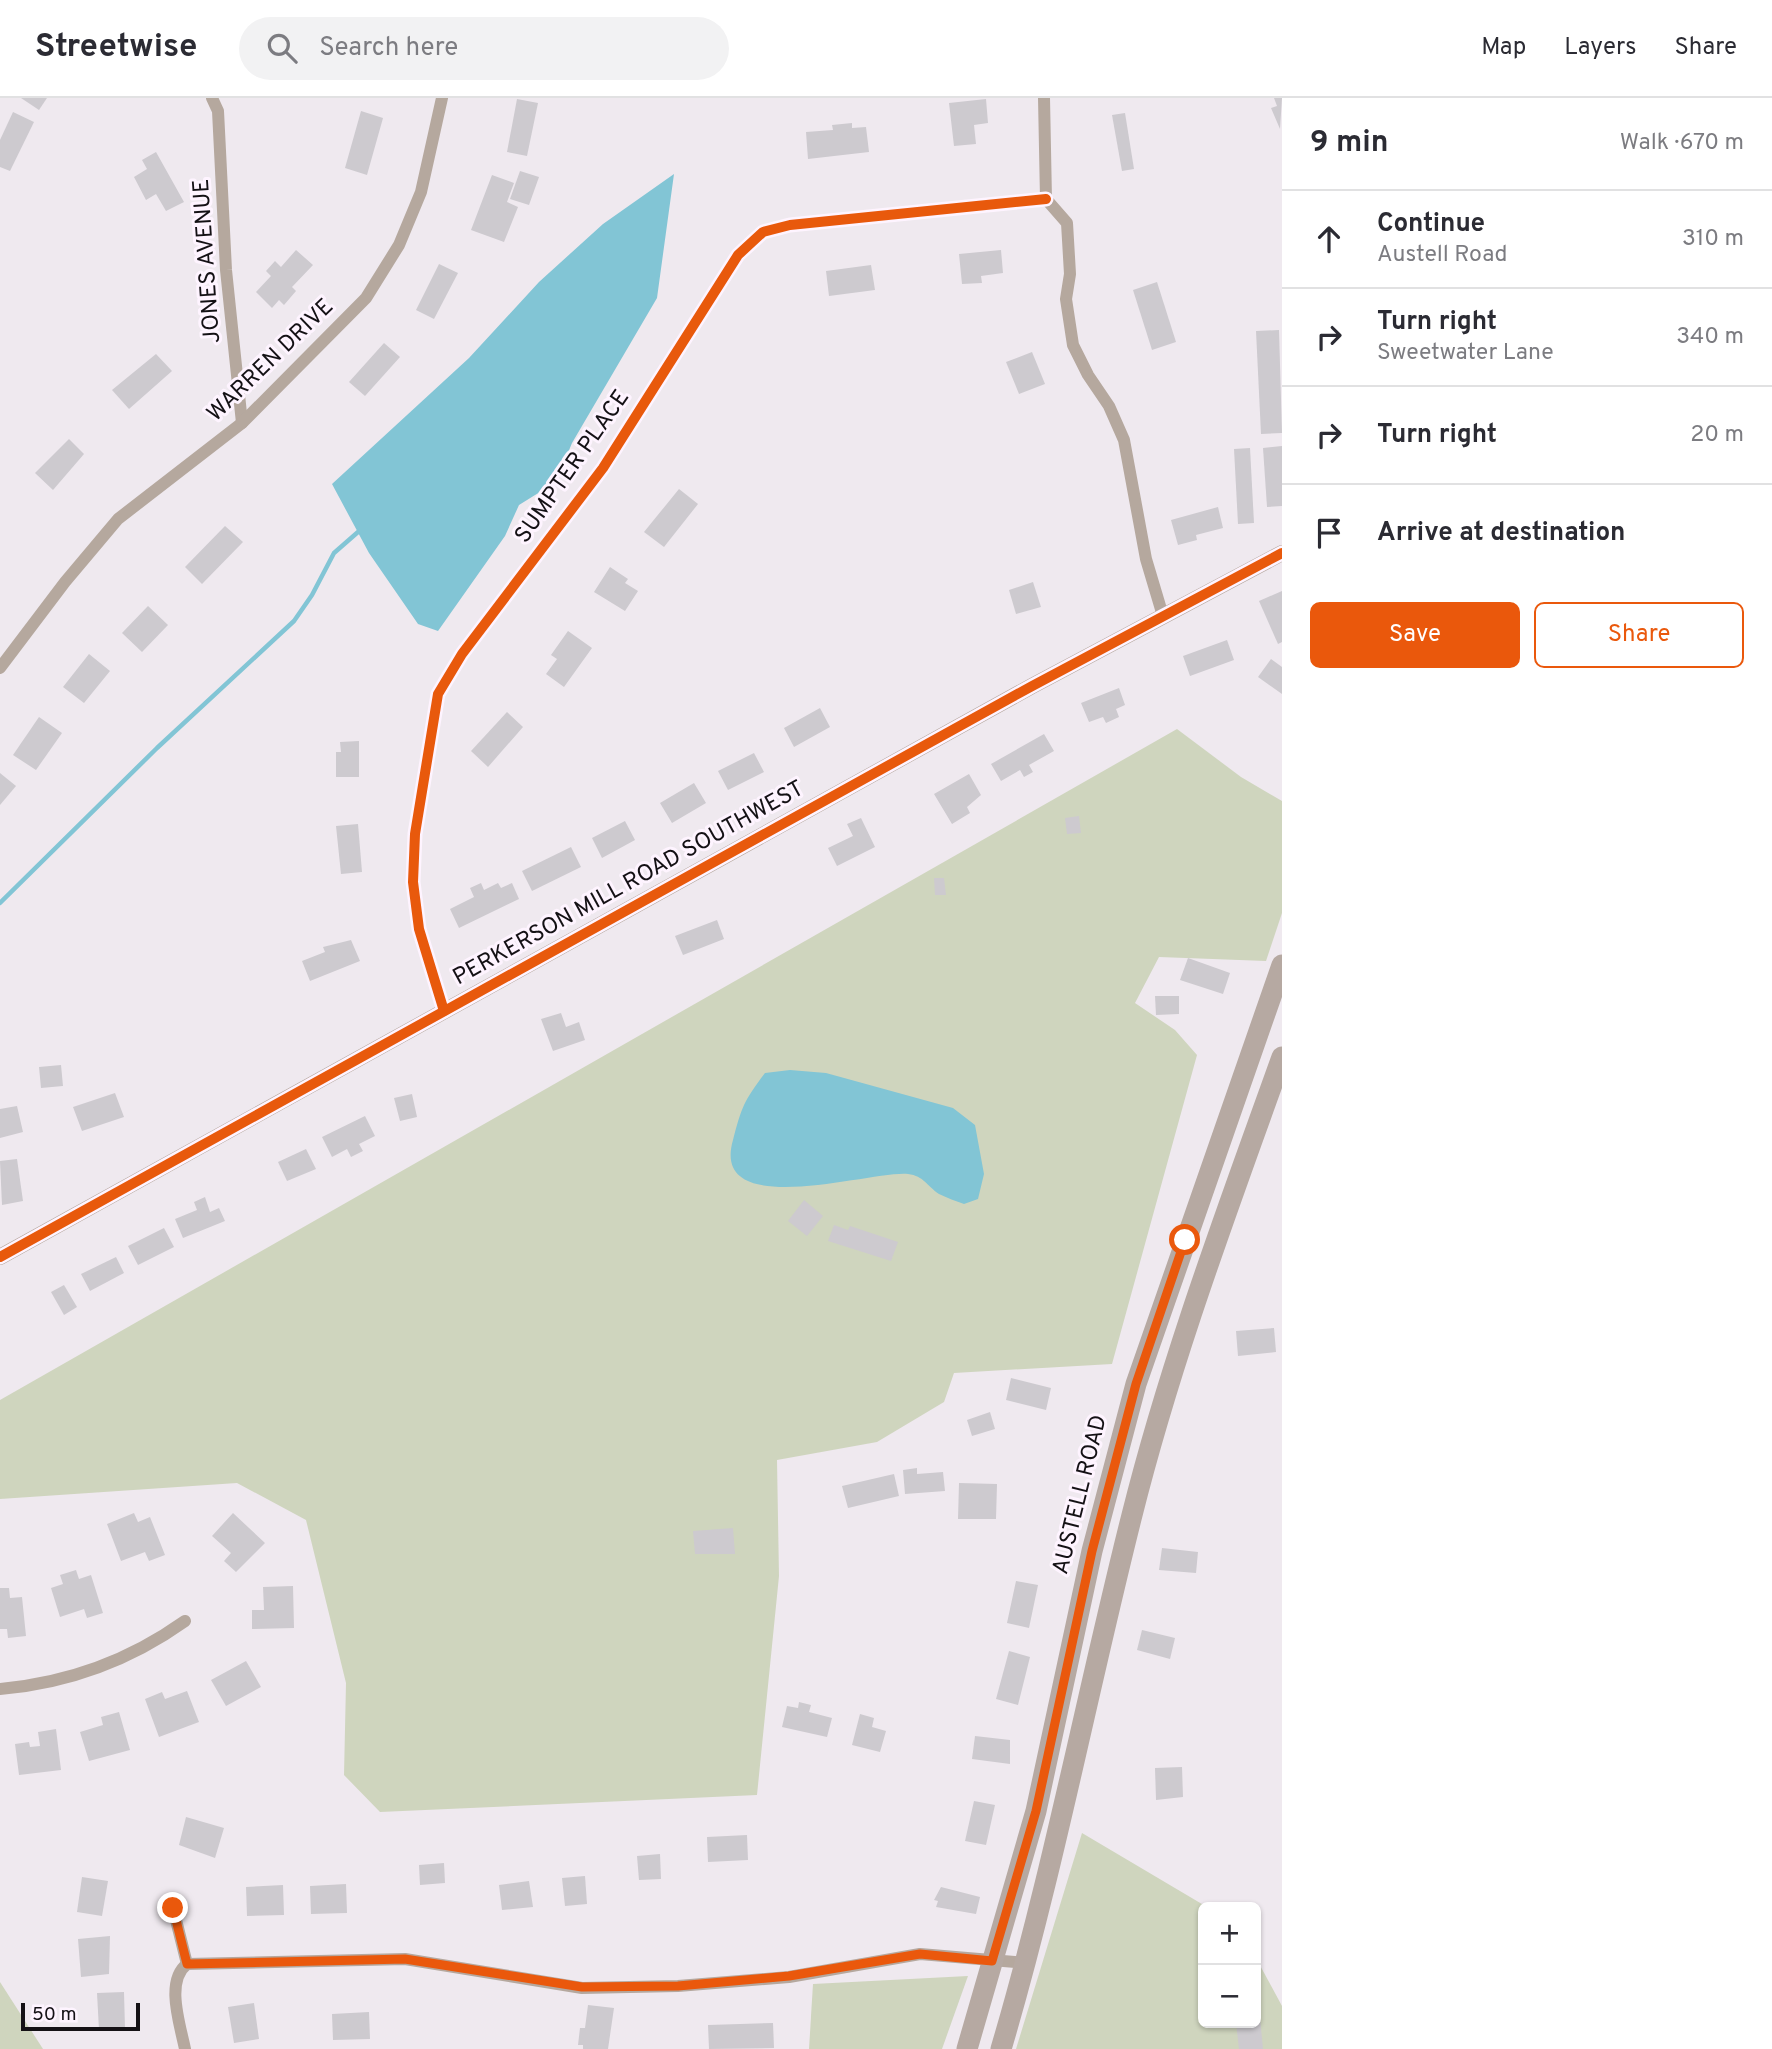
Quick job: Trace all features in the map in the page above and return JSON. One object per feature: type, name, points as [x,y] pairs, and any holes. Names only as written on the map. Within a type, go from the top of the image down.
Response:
[{"type":"main road","name":"AUSTELL ROAD","points":[[967,2049],[1036,1811],[1092,1551],[1136,1384],[1282,967]]},
{"type":"main road","points":[[1001,2049],[1026,1964],[1132,1512],[1198,1294],[1282,1057]]},
{"type":"street","name":"JONES AVENUE","points":[[212,98],[218,111],[226,270],[242,423]]},
{"type":"street","name":"WARREN DRIVE","points":[[0,668],[65,582],[118,519],[242,423],[366,298],[399,245],[421,192],[442,98]]},
{"type":"street","points":[[1044,98],[1045,199],[1066,223],[1070,274],[1066,299],[1073,345],[1088,375],[1110,406],[1124,440],[1146,559],[1163,616]]},
{"type":"street","name":"SUMPTER PLACE","points":[[444,1011],[419,929],[413,882],[415,834],[438,694],[462,654],[603,468],[738,255],[763,232],[790,225],[1045,199]]},
{"type":"street","name":"PERKERSON MILL ROAD SOUTHWEST","points":[[0,1257],[1282,553]]},
{"type":"street","points":[[0,1689],[85,1674],[122,1660],[185,1621]]},
{"type":"street","points":[[173,1908],[187,1964]]},
{"type":"street","points":[[185,2049],[175,1983],[178,1971],[187,1964],[405,1959],[582,1987],[678,1986],[789,1976],[920,1954],[1026,1964]]},
{"type":"green space","points":[[1177,729],[1241,777],[1282,801],[1282,913],[1266,961],[1159,957],[1135,1003],[1175,1030],[1197,1055],[1112,1364],[954,1373],[944,1402],[877,1442],[777,1460],[779,1576],[757,1795],[380,1812],[344,1775],[346,1683],[306,1520],[237,1483],[0,1499],[0,1400]]},
{"type":"green space","points":[[1082,1833],[1199,1902],[1198,2028],[1261,2028],[1261,1967],[1282,2006],[1282,2049],[1016,2049]]},
{"type":"green space","points":[[968,1976],[942,2049],[809,2049],[813,1984]]},
{"type":"green space","points":[[0,1982],[43,2049],[0,2049]]},
{"type":"water","points":[[674,174],[657,298],[572,443],[556,482],[519,505],[505,536],[438,631],[418,624],[369,553],[332,484],[469,358],[539,282],[603,224]]},
{"type":"water","points":[[790,1070],[826,1073],[953,1108],[975,1125],[984,1174],[978,1199],[964,1204],[939,1194],[922,1179],[908,1174],[798,1187],[769,1186],[745,1180],[732,1165],[733,1140],[742,1111],[765,1073]]},
{"type":"building","points":[[21,98],[47,98],[39,110]]},
{"type":"building","points":[[1274,98],[1282,98],[1280,129],[1271,108],[1277,106]]},
{"type":"building","points":[[517,99],[538,103],[527,156],[507,152]]},
{"type":"building","points":[[986,99],[988,123],[974,125],[976,144],[954,146],[949,103]]},
{"type":"building","points":[[361,111],[383,118],[367,175],[345,168]]},
{"type":"building","points":[[13,112],[34,122],[10,171],[0,167],[0,140]]},
{"type":"building","points":[[1125,113],[1134,169],[1122,171],[1112,115]]},
{"type":"building","points":[[852,123],[852,128],[866,127],[869,152],[808,159],[806,132],[833,130],[832,125]]},
{"type":"building","points":[[156,152],[184,202],[166,211],[156,194],[146,200],[134,177],[147,169],[142,160]]},
{"type":"building","points":[[520,171],[539,177],[529,205],[510,199]]},
{"type":"building","points":[[492,175],[514,183],[507,202],[518,207],[504,242],[471,230]]},
{"type":"building","points":[[296,250],[313,265],[292,287],[296,291],[284,305],[279,300],[272,308],[256,292],[271,276],[266,271],[275,261],[281,267]]},
{"type":"building","points":[[1001,250],[1003,273],[981,276],[982,283],[962,284],[959,254]]},
{"type":"building","points":[[439,264],[458,273],[434,319],[416,310]]},
{"type":"building","points":[[871,265],[875,290],[829,296],[826,271]]},
{"type":"building","points":[[1157,282],[1176,342],[1152,350],[1133,290]]},
{"type":"building","points":[[1279,330],[1282,433],[1261,434],[1256,331]]},
{"type":"building","points":[[384,343],[400,357],[365,396],[349,382]]},
{"type":"building","points":[[1032,352],[1045,384],[1019,394],[1006,362]]},
{"type":"building","points":[[156,354],[172,371],[129,409],[112,390]]},
{"type":"building","points":[[69,439],[84,454],[53,490],[35,473]]},
{"type":"building","points":[[1282,446],[1282,506],[1267,507],[1263,448]]},
{"type":"building","points":[[1250,448],[1254,523],[1238,524],[1234,449]]},
{"type":"building","points":[[679,489],[698,504],[664,547],[644,532]]},
{"type":"building","points":[[1218,507],[1223,528],[1196,535],[1197,540],[1178,545],[1171,520]]},
{"type":"building","points":[[225,526],[243,542],[202,584],[185,567]]},
{"type":"building","points":[[610,567],[628,579],[625,583],[638,591],[625,611],[594,592]]},
{"type":"building","points":[[1033,582],[1041,607],[1016,614],[1009,590]]},
{"type":"building","points":[[1282,591],[1282,642],[1278,644],[1259,601]]},
{"type":"building","points":[[148,606],[168,625],[142,652],[122,633]]},
{"type":"building","points":[[568,631],[592,648],[564,687],[546,674],[557,659],[551,655]]},
{"type":"building","points":[[1227,640],[1234,660],[1190,676],[1183,656]]},
{"type":"building","points":[[89,654],[110,671],[84,703],[63,687]]},
{"type":"building","points":[[1271,659],[1282,667],[1282,694],[1258,677]]},
{"type":"building","points":[[1119,688],[1125,705],[1116,709],[1119,717],[1106,723],[1103,717],[1089,722],[1081,703]]},
{"type":"building","points":[[820,708],[830,727],[794,747],[784,728]]},
{"type":"building","points":[[507,712],[523,727],[488,767],[471,751]]},
{"type":"building","points":[[39,717],[62,733],[36,770],[13,755]]},
{"type":"building","points":[[1044,734],[1054,751],[1029,765],[1033,772],[1024,777],[1020,770],[1001,781],[991,764]]},
{"type":"building","points":[[359,741],[359,777],[336,777],[336,752],[341,752],[340,742]]},
{"type":"building","points":[[754,753],[764,772],[728,790],[718,771]]},
{"type":"building","points":[[0,773],[16,786],[0,805]]},
{"type":"building","points":[[969,774],[981,795],[967,807],[970,813],[952,824],[934,794]]},
{"type":"building","points":[[694,783],[706,803],[672,823],[660,803]]},
{"type":"building","points":[[1079,816],[1081,833],[1067,834],[1065,818]]},
{"type":"building","points":[[861,818],[875,847],[837,866],[828,848],[853,836],[847,824]]},
{"type":"building","points":[[625,821],[635,840],[602,858],[592,838]]},
{"type":"building","points":[[358,824],[362,872],[341,874],[336,826]]},
{"type":"building","points":[[571,847],[581,867],[532,891],[522,871]]},
{"type":"building","points":[[934,878],[944,878],[946,895],[935,895]]},
{"type":"building","points":[[481,883],[484,890],[498,883],[501,888],[512,883],[519,899],[459,928],[450,909],[474,897],[470,888]]},
{"type":"building","points":[[717,920],[724,939],[683,955],[675,936]]},
{"type":"building","points":[[351,940],[360,961],[310,981],[302,961],[325,952],[323,947]]},
{"type":"building","points":[[1188,958],[1230,973],[1223,994],[1180,980]]},
{"type":"building","points":[[1155,996],[1179,996],[1179,1014],[1156,1015]]},
{"type":"building","points":[[561,1013],[566,1027],[579,1022],[585,1040],[553,1051],[541,1019]]},
{"type":"building","points":[[61,1065],[63,1086],[41,1088],[39,1067]]},
{"type":"building","points":[[115,1093],[124,1117],[82,1131],[73,1107]]},
{"type":"building","points":[[412,1094],[417,1117],[400,1121],[394,1098]]},
{"type":"building","points":[[17,1106],[23,1132],[0,1138],[0,1109]]},
{"type":"building","points":[[365,1116],[375,1136],[359,1144],[363,1151],[351,1157],[347,1149],[332,1157],[322,1137]]},
{"type":"building","points":[[306,1149],[316,1169],[287,1181],[278,1162]]},
{"type":"building","points":[[17,1159],[23,1201],[2,1205],[0,1161]]},
{"type":"building","points":[[205,1197],[210,1212],[219,1208],[225,1221],[183,1238],[175,1219],[197,1210],[194,1202]]},
{"type":"building","points":[[804,1200],[823,1216],[807,1236],[788,1221]]},
{"type":"building","points":[[834,1225],[848,1230],[850,1226],[898,1242],[891,1261],[828,1241]]},
{"type":"building","points":[[164,1228],[174,1247],[138,1265],[128,1246]]},
{"type":"building","points":[[116,1257],[124,1273],[90,1291],[81,1274]]},
{"type":"building","points":[[64,1285],[77,1307],[64,1315],[51,1292]]},
{"type":"building","points":[[1274,1328],[1276,1352],[1238,1356],[1236,1331]]},
{"type":"building","points":[[1011,1378],[1051,1388],[1046,1410],[1006,1400]]},
{"type":"building","points":[[990,1412],[995,1429],[972,1436],[967,1420]]},
{"type":"building","points":[[917,1468],[917,1474],[943,1472],[945,1491],[905,1494],[903,1470]]},
{"type":"building","points":[[894,1474],[899,1496],[848,1508],[842,1486]]},
{"type":"building","points":[[959,1483],[997,1484],[996,1519],[958,1519]]},
{"type":"building","points":[[134,1513],[138,1522],[150,1517],[165,1555],[149,1561],[145,1552],[121,1561],[107,1524]]},
{"type":"building","points":[[233,1513],[265,1543],[236,1572],[224,1561],[231,1553],[212,1536]]},
{"type":"building","points":[[733,1528],[735,1554],[695,1554],[693,1531]]},
{"type":"building","points":[[1162,1548],[1198,1552],[1196,1573],[1159,1570]]},
{"type":"building","points":[[76,1570],[79,1579],[91,1575],[103,1613],[87,1618],[84,1609],[60,1617],[51,1588],[63,1584],[60,1575]]},
{"type":"building","points":[[1016,1581],[1038,1585],[1029,1628],[1007,1623]]},
{"type":"building","points":[[293,1586],[294,1628],[252,1629],[252,1610],[264,1610],[263,1587]]},
{"type":"building","points":[[0,1588],[9,1588],[10,1598],[22,1597],[26,1636],[8,1638],[7,1629],[0,1629]]},
{"type":"building","points":[[1142,1630],[1175,1638],[1170,1659],[1137,1650]]},
{"type":"building","points":[[1009,1651],[1030,1657],[1018,1705],[996,1699]]},
{"type":"building","points":[[246,1661],[261,1687],[226,1706],[211,1680]]},
{"type":"building","points":[[187,1691],[199,1722],[159,1737],[145,1699],[162,1692],[165,1699]]},
{"type":"building","points":[[799,1702],[811,1705],[809,1712],[832,1718],[827,1737],[782,1727],[787,1706],[798,1708]]},
{"type":"building","points":[[119,1712],[130,1750],[89,1761],[80,1732],[103,1725],[101,1717]]},
{"type":"building","points":[[860,1714],[874,1718],[872,1727],[886,1731],[880,1752],[852,1745]]},
{"type":"building","points":[[56,1729],[61,1770],[19,1775],[15,1744],[29,1742],[30,1747],[40,1746],[38,1732]]},
{"type":"building","points":[[975,1736],[1010,1740],[1010,1764],[972,1759]]},
{"type":"building","points":[[1182,1767],[1183,1797],[1156,1800],[1155,1768]]},
{"type":"building","points":[[974,1801],[995,1805],[986,1845],[965,1841]]},
{"type":"building","points":[[186,1817],[224,1828],[215,1858],[179,1845]]},
{"type":"building","points":[[747,1835],[748,1860],[708,1862],[707,1837]]},
{"type":"building","points":[[660,1854],[661,1879],[639,1880],[637,1856]]},
{"type":"building","points":[[444,1863],[445,1883],[420,1885],[419,1865]]},
{"type":"building","points":[[585,1876],[587,1904],[565,1906],[562,1878]]},
{"type":"building","points":[[82,1877],[108,1881],[102,1916],[77,1912]]},
{"type":"building","points":[[529,1881],[533,1907],[502,1910],[499,1885]]},
{"type":"building","points":[[346,1884],[347,1913],[311,1914],[310,1886]]},
{"type":"building","points":[[283,1885],[284,1915],[247,1916],[246,1887]]},
{"type":"building","points":[[941,1887],[980,1897],[976,1914],[936,1907],[938,1901],[934,1900]]},
{"type":"building","points":[[110,1936],[109,1974],[81,1977],[78,1939]]},
{"type":"building","points":[[124,1992],[125,2029],[99,2030],[97,1993]]},
{"type":"building","points":[[254,2003],[259,2039],[234,2043],[228,2007]]},
{"type":"building","points":[[588,2005],[614,2008],[608,2049],[583,2049],[583,2045],[578,2045],[580,2028],[585,2028]]},
{"type":"building","points":[[369,2012],[370,2039],[333,2040],[332,2014]]},
{"type":"building","points":[[773,2023],[774,2048],[709,2049],[708,2025]]},
{"type":"building","points":[[1237,2028],[1261,2028],[1263,2049],[1239,2049]]},
{"type":"waterway","points":[[0,903],[157,748],[294,621],[312,595],[334,553],[358,532]]},
{"type":"cycle path","points":[[444,1011],[419,929],[413,882],[415,834],[438,694],[462,654],[603,468],[738,255],[763,232],[790,225],[1046,199]]},
{"type":"cycle path","points":[[0,1257],[1032,686],[1282,553]]},
{"type":"route","points":[[173,1908],[187,1964],[405,1959],[582,1987],[678,1986],[789,1976],[920,1954],[992,1961],[1036,1811],[1092,1551],[1136,1384],[1185,1240]]}]
